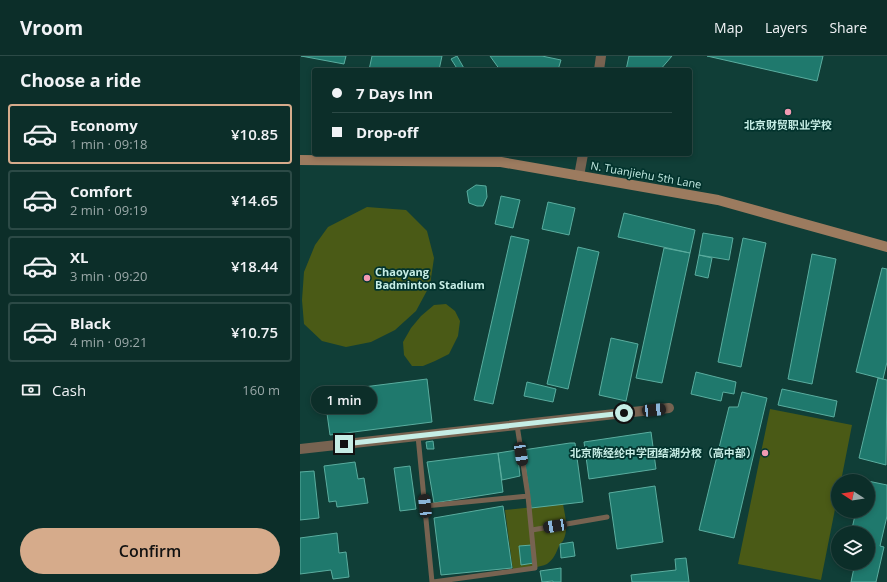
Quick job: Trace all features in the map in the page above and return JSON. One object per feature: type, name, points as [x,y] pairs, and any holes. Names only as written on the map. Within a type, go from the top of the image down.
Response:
[{"type":"street","points":[[599,68],[601,56]]},
{"type":"street","points":[[579,176],[583,156]]},
{"type":"street","name":"N. Tuanjiehu 5th Lane","points":[[300,160],[501,162],[718,200],[887,247]]},
{"type":"street","points":[[300,449],[669,408]]},
{"type":"lane","points":[[418,436],[432,582],[535,568],[528,496],[517,426]]},
{"type":"lane","points":[[425,506],[528,496]]},
{"type":"lane","points":[[532,530],[607,517]]},
{"type":"green space","name":"Chaoyang Badminton Stadium","points":[[367,207],[406,210],[427,231],[434,258],[430,285],[416,311],[395,330],[371,342],[346,347],[322,341],[304,324],[302,300],[304,272],[315,245],[328,227]]},
{"type":"green space","points":[[446,304],[455,311],[460,321],[458,336],[449,354],[423,366],[412,366],[404,355],[403,342],[411,328],[421,316],[434,305]]},
{"type":"green space","points":[[770,409],[852,425],[842,474],[831,474],[831,518],[833,518],[821,580],[738,564]]},
{"type":"green space","points":[[563,504],[566,532],[563,541],[559,545],[553,558],[547,564],[535,568],[513,571],[505,510]]},
{"type":"building","points":[[301,56],[346,56],[344,64]]},
{"type":"building","points":[[372,56],[442,56],[439,68],[369,68]]},
{"type":"building","points":[[457,56],[464,68],[457,68],[451,59]]},
{"type":"building","points":[[490,56],[542,56],[561,60],[559,68],[499,68]]},
{"type":"building","points":[[629,56],[672,56],[662,68],[626,68]]},
{"type":"building","points":[[707,56],[823,56],[817,81]]},
{"type":"building","points":[[476,185],[486,186],[487,197],[483,206],[477,206],[469,203],[467,191]]},
{"type":"building","points":[[501,196],[520,200],[513,228],[495,224]]},
{"type":"building","points":[[548,202],[575,208],[569,235],[542,229]]},
{"type":"building","points":[[624,213],[695,230],[690,253],[618,237]]},
{"type":"building","points":[[703,233],[733,238],[729,260],[699,255]]},
{"type":"building","points":[[511,236],[529,240],[493,404],[474,400]]},
{"type":"building","points":[[743,238],[766,243],[741,367],[718,362]]},
{"type":"building","points":[[578,247],[599,252],[568,389],[547,384]]},
{"type":"building","points":[[664,248],[690,253],[662,383],[636,378]]},
{"type":"building","points":[[812,254],[836,259],[812,384],[788,379]]},
{"type":"building","points":[[699,255],[712,258],[708,278],[695,275]]},
{"type":"building","points":[[882,268],[887,269],[887,362],[883,379],[856,372]]},
{"type":"building","points":[[611,338],[638,344],[626,401],[599,395]]},
{"type":"building","points":[[696,372],[736,382],[734,394],[723,392],[721,401],[691,394]]},
{"type":"building","points":[[878,378],[887,380],[886,465],[859,458]]},
{"type":"building","points":[[427,379],[432,422],[330,435],[324,392]]},
{"type":"building","points":[[527,382],[556,389],[553,402],[524,396]]},
{"type":"building","points":[[782,389],[837,401],[834,417],[778,405]]},
{"type":"building","points":[[742,392],[767,398],[734,538],[699,530],[729,407],[738,407]]},
{"type":"building","points":[[651,432],[656,469],[589,479],[584,442]]},
{"type":"building","points":[[433,441],[434,449],[427,449],[426,442]]},
{"type":"building","points":[[575,443],[583,502],[531,508],[523,450]]},
{"type":"building","points":[[517,450],[520,476],[502,480],[498,453]]},
{"type":"building","points":[[498,453],[503,492],[434,503],[427,462]]},
{"type":"building","points":[[355,462],[358,479],[364,478],[368,503],[337,507],[336,501],[329,502],[324,466]]},
{"type":"building","points":[[410,466],[416,509],[400,511],[394,468]]},
{"type":"building","points":[[314,471],[319,518],[300,520],[300,472]]},
{"type":"building","points":[[875,482],[887,485],[887,516],[880,546],[884,547],[876,582],[851,582],[854,570],[875,570],[875,526],[853,526],[854,518],[875,518]]},
{"type":"building","points":[[655,486],[663,542],[617,549],[609,493]]},
{"type":"building","points":[[503,506],[512,568],[441,575],[434,518]]},
{"type":"building","points":[[337,533],[339,553],[346,552],[349,577],[333,579],[331,570],[300,574],[300,538]]},
{"type":"building","points":[[573,542],[575,556],[561,558],[560,544]]},
{"type":"building","points":[[532,545],[534,563],[521,565],[519,546]]},
{"type":"building","points":[[686,558],[689,582],[632,582],[631,575],[676,570],[675,559]]},
{"type":"building","points":[[561,568],[561,582],[542,582],[540,571]]},
{"type":"place","name":"北京财贸职业学校","points":[[788,112]]},
{"type":"place","name":"Chaoyang Badminton Stadium","points":[[367,278]]},
{"type":"place","name":"北京陈经纶中学团结湖分校（高中部）","points":[[765,453]]},
{"type":"route","points":[[344,444],[624,413]]}]
